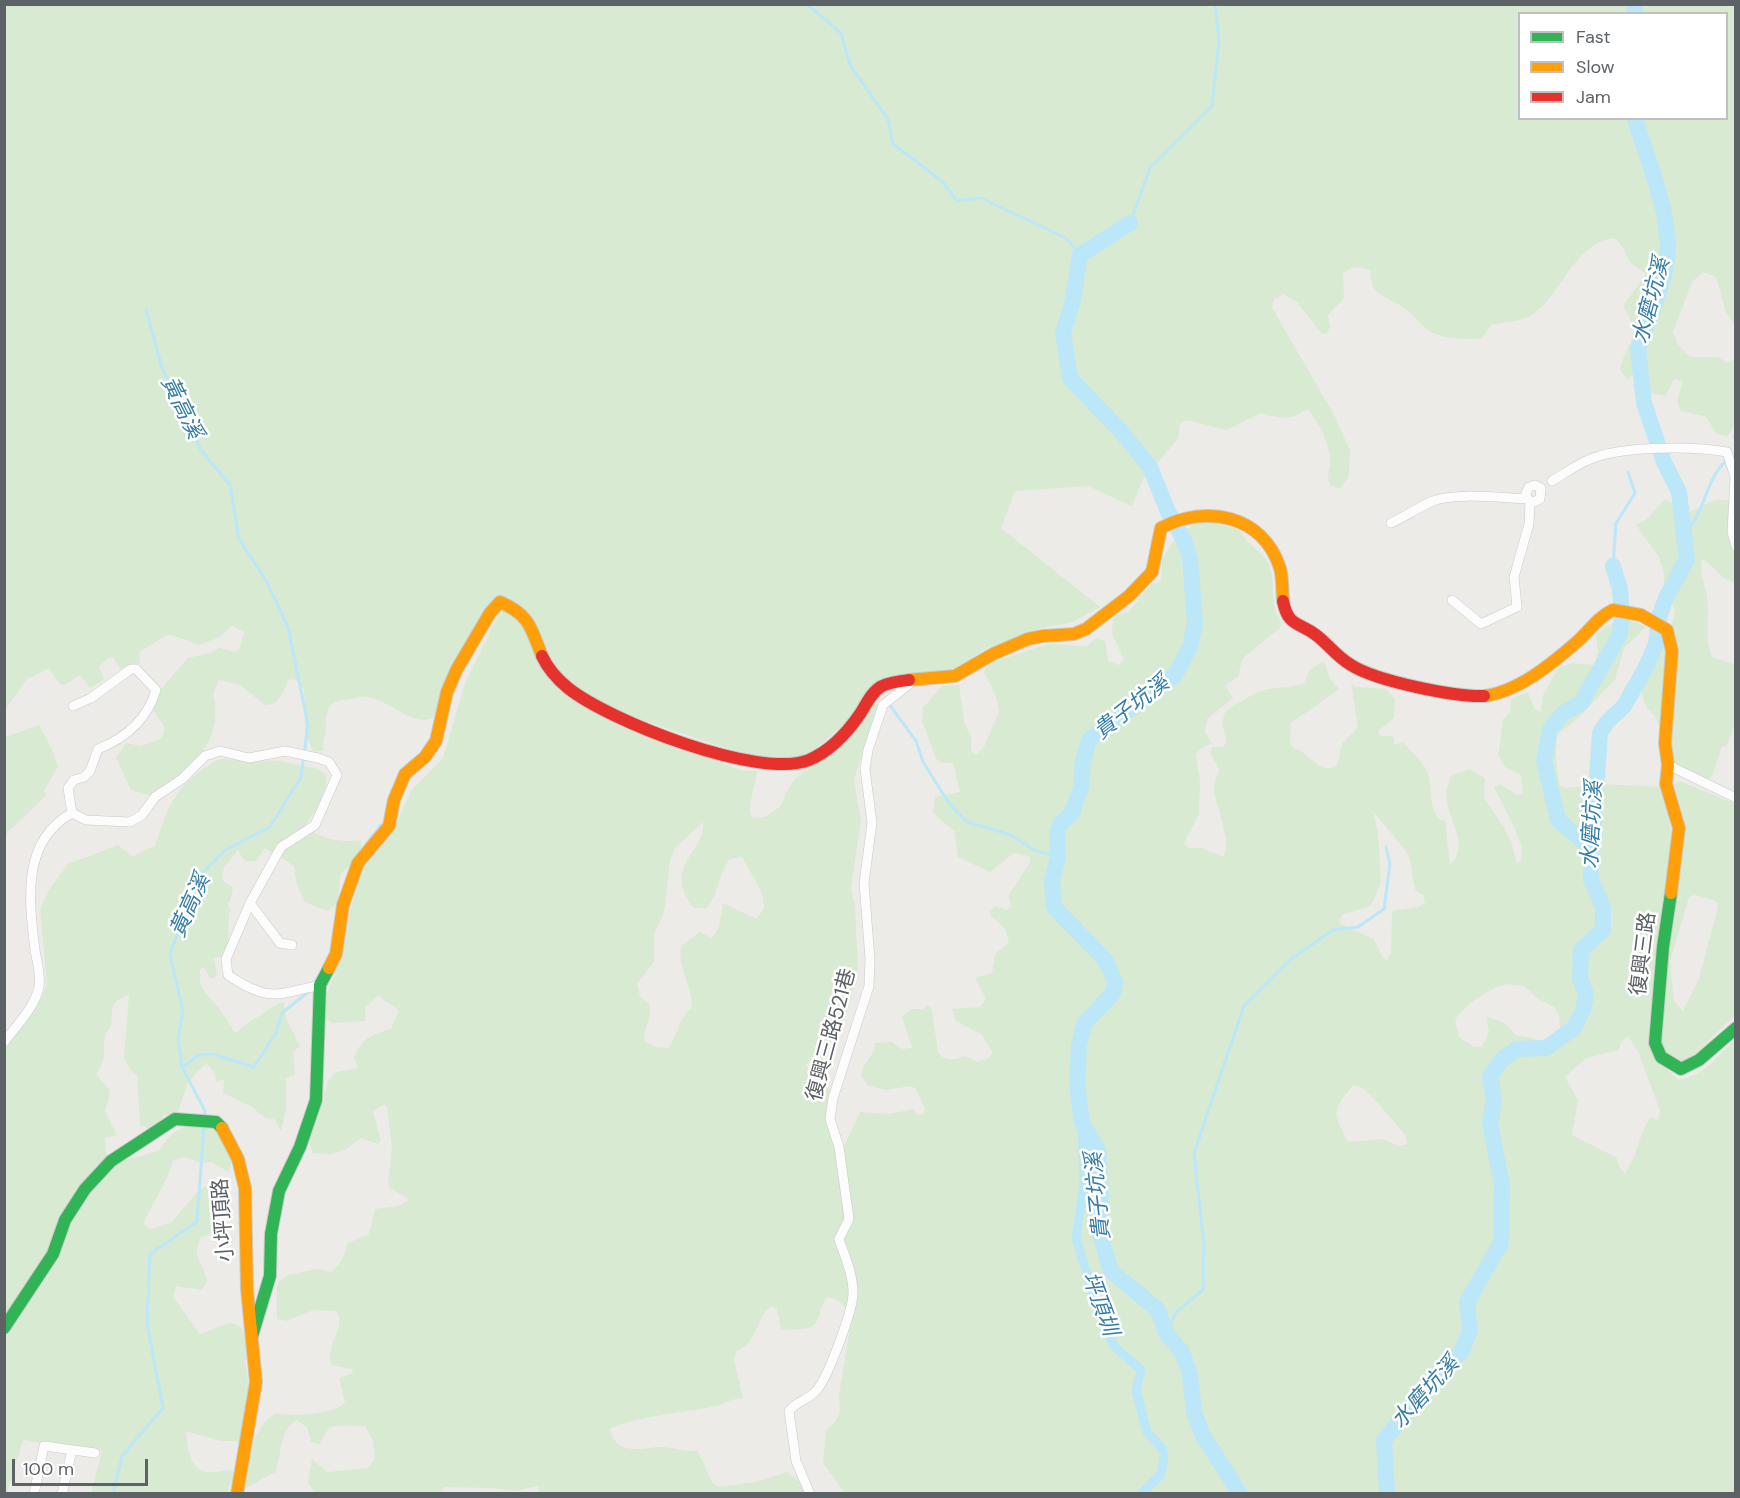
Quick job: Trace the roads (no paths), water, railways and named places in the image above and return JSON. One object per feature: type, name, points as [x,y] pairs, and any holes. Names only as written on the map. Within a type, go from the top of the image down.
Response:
[{"type":"street","points":[[1552,480],[1591,458],[1611,453],[1659,449],[1727,452],[1735,477],[1732,532],[1736,546]]},
{"type":"street","points":[[1391,523],[1432,502],[1450,498],[1529,500],[1529,524],[1514,577],[1517,607],[1481,624],[1452,600]]},
{"type":"street","name":"復興三路521巷","points":[[320,985],[336,954],[344,905],[358,863],[389,826],[394,800],[405,774],[425,757],[436,741],[447,692],[490,613],[500,602],[512,606],[530,620],[540,651],[551,671],[570,690],[626,720],[703,748],[761,762],[792,764],[808,760],[847,732],[880,687],[898,680],[912,682],[950,678],[974,667],[992,654],[1037,637],[1078,634],[1134,590],[1152,572],[1159,536],[1166,525],[1186,515],[1196,513],[1228,518],[1254,531],[1280,567],[1285,610],[1292,623],[1311,631],[1352,667],[1415,685],[1471,695],[1492,696],[1533,674],[1568,649],[1603,615],[1620,609],[1658,624]]},
{"type":"street","name":"復興三路","points":[[1658,624],[1671,638],[1665,743],[1668,765],[1666,784],[1678,828],[1679,845],[1663,947],[1654,1030],[1655,1043],[1661,1057],[1669,1064],[1676,1068],[1687,1068],[1736,1028]]},
{"type":"street","points":[[72,813],[68,788],[71,783],[90,771],[98,749],[126,736],[147,713],[156,690],[136,669],[131,669],[126,670],[91,698],[73,706]]},
{"type":"street","name":"復興三路521巷","points":[[810,1494],[796,1461],[789,1411],[794,1405],[816,1392],[840,1341],[853,1295],[851,1276],[839,1239],[849,1219],[839,1147],[830,1119],[833,1098],[868,986],[870,959],[864,883],[872,823],[865,769],[868,750],[883,705],[890,697],[912,682]]},
{"type":"street","points":[[72,813],[86,820],[130,822],[138,819],[155,796],[182,779],[199,760],[212,752],[226,751],[249,758],[285,751],[329,762],[337,775],[315,825],[281,847],[250,903],[226,959],[228,975],[246,988],[273,996],[320,985],[316,1100],[300,1147],[279,1191],[271,1234],[270,1276],[252,1335]]},
{"type":"street","points":[[1668,765],[1736,798]]},
{"type":"street","points":[[4,1042],[36,999],[39,985],[31,919],[32,867],[35,851],[58,820],[72,813]]},
{"type":"street","points":[[250,903],[280,943],[292,945]]},
{"type":"street","name":"小坪頂路","points":[[4,1328],[53,1254],[65,1220],[85,1189],[111,1161],[175,1119],[216,1122],[226,1132],[238,1159],[246,1188],[247,1289],[256,1382],[254,1406],[237,1494]]},
{"type":"street","points":[[34,1494],[44,1446],[95,1453]]},
{"type":"street","points":[[62,1494],[72,1450]]},
{"type":"waterway","points":[[807,4],[841,33],[850,65],[888,119],[893,144],[942,181],[957,201],[981,198],[1066,238],[1080,255]]},
{"type":"waterway","name":"貴子坑溪","points":[[1130,223],[1150,168],[1212,106],[1219,41],[1215,4]]},
{"type":"waterway","name":"水磨坑溪","points":[[1634,4],[1635,12]]},
{"type":"waterway","name":"水磨坑溪","points":[[1387,1494],[1384,1440],[1447,1363],[1461,1353],[1470,1330],[1467,1302],[1501,1243],[1502,1185],[1490,1124],[1494,1100],[1490,1077],[1502,1059],[1517,1049],[1546,1048],[1574,1028],[1583,1010],[1586,995],[1580,978],[1581,950],[1603,930],[1603,907],[1591,880],[1591,848],[1595,837],[1600,733],[1607,722],[1624,706],[1646,667],[1656,644],[1659,617],[1666,598],[1687,559],[1679,492],[1664,462],[1644,403],[1638,349],[1661,287],[1666,266],[1667,247],[1663,210],[1636,120]]},
{"type":"waterway","name":"貴子坑溪","points":[[1130,223],[1080,255],[1072,304],[1063,332],[1070,378],[1125,436],[1150,467],[1168,512],[1184,540],[1190,559],[1195,623],[1190,647],[1175,675],[1089,740],[1083,762],[1081,787],[1072,813],[1060,824],[1057,834],[1058,857],[1052,881],[1054,907],[1106,961],[1115,982],[1113,993],[1084,1024],[1079,1046],[1077,1084],[1082,1123],[1098,1150],[1101,1195],[1098,1229],[1111,1271],[1158,1310],[1166,1333],[1182,1352],[1190,1375],[1194,1412],[1202,1434],[1240,1494]]},
{"type":"waterway","name":"黃高溪","points":[[146,310],[162,368],[201,450],[230,485],[239,539],[267,582],[288,627],[308,725],[301,777],[270,827],[225,850],[200,875],[170,954],[183,1012],[178,1039],[182,1067],[205,1111],[204,1119]]},
{"type":"waterway","points":[[1685,533],[1692,525],[1713,479],[1724,463]]},
{"type":"waterway","points":[[1613,566],[1616,523],[1635,493],[1628,472]]},
{"type":"waterway","points":[[1591,848],[1558,820],[1544,761],[1550,730],[1562,714],[1581,703],[1620,634],[1622,616],[1620,589],[1613,566]]},
{"type":"waterway","points":[[889,704],[916,741],[923,762],[949,803],[967,822],[1011,835],[1034,850],[1058,857]]},
{"type":"waterway","points":[[364,847],[381,825]]},
{"type":"waterway","points":[[1166,1333],[1176,1312],[1203,1290],[1204,1245],[1194,1153],[1244,1006],[1291,959],[1333,930],[1358,927],[1384,909],[1390,864],[1386,847]]},
{"type":"waterway","points":[[183,1067],[199,1055],[212,1054],[254,1067],[276,1033],[282,1013],[312,989]]},
{"type":"waterway","name":"坪頂圳","points":[[1082,1123],[1084,1185],[1076,1238],[1099,1314],[1114,1346],[1141,1370],[1136,1391],[1147,1432],[1162,1448],[1164,1457],[1161,1474],[1141,1494]]},
{"type":"waterway","name":"黃高溪","points":[[113,1494],[122,1456],[163,1408],[147,1323],[150,1254],[197,1222],[204,1125]]}]
